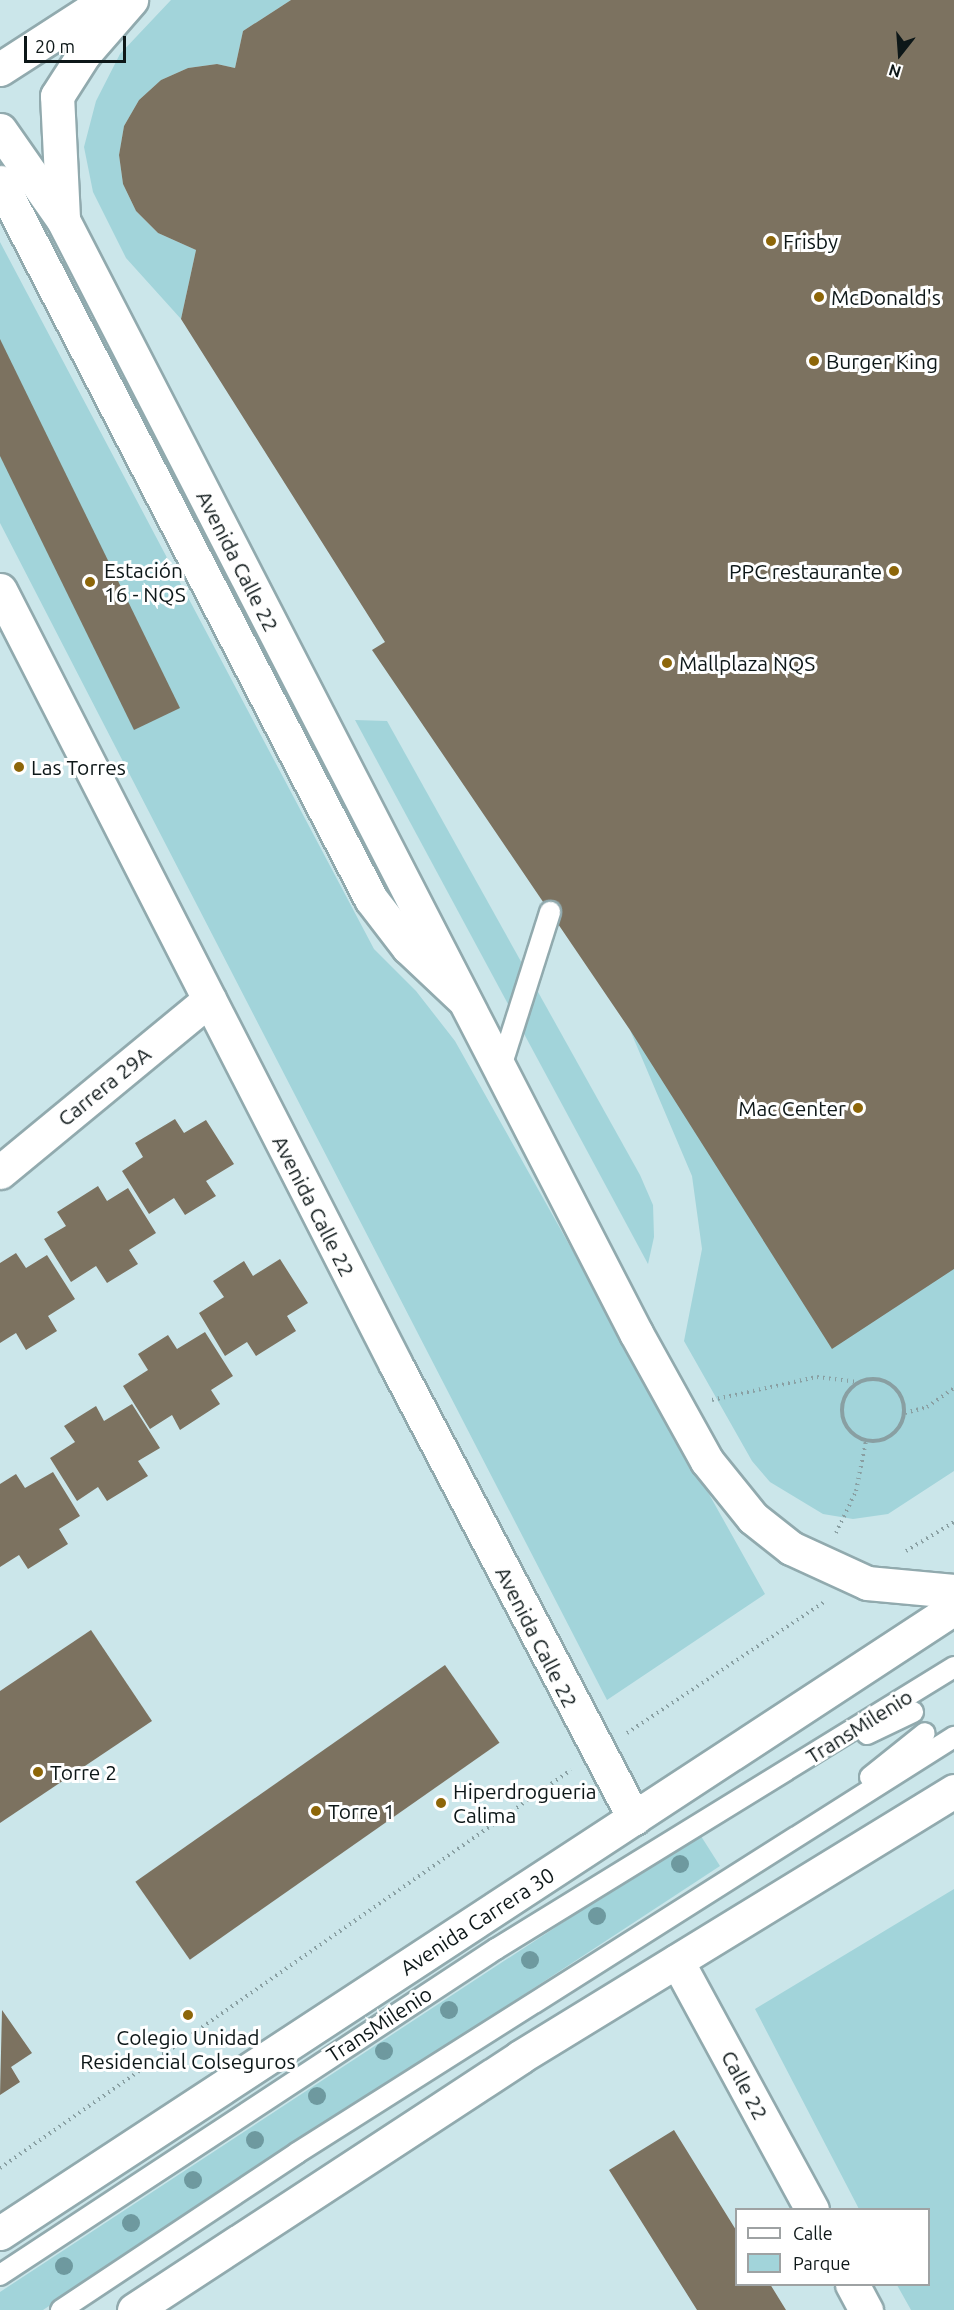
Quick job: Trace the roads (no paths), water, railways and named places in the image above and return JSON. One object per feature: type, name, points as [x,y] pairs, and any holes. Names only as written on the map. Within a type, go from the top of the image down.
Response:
[{"type":"main road","points":[[0,69],[107,0]]},
{"type":"main road","points":[[63,220],[57,96],[84,54],[131,0]]},
{"type":"main road","name":"Avenida Calle 22","points":[[0,130],[63,220],[673,1404],[729,1493],[753,1518],[810,1558],[859,1580],[910,1589],[954,1591]]},
{"type":"main road","name":"Avenida Calle 22","points":[[0,182],[371,899],[408,947],[463,999]]},
{"type":"main road","name":"Avenida Calle 22","points":[[0,590],[597,1753],[634,1818]]},
{"type":"main road","name":"Carrera 29A","points":[[0,1172],[209,1000]]},
{"type":"main road","name":"Avenida Carrera 30","points":[[0,2233],[954,1608]]},
{"type":"main road","points":[[134,2310],[274,2215],[677,1961],[954,1791]]},
{"type":"main road","name":"Calle 22","points":[[677,1961],[811,2208]]},
{"type":"main road","points":[[853,2286],[866,2310]]},
{"type":"lane","points":[[500,1070],[550,912]]},
{"type":"lane","name":"TransMilenio","points":[[0,2275],[333,2054],[954,1667]]},
{"type":"lane","name":"TransMilenio","points":[[765,1784],[913,1712]]},
{"type":"lane","name":"TransMilenio","points":[[793,1838],[925,1734]]},
{"type":"lane","name":"TransMilenio","points":[[61,2310],[297,2153],[954,1737]]},
{"type":"place","name":"Frisby","points":[[771,241]]},
{"type":"place","name":"McDonald's","points":[[819,297]]},
{"type":"place","name":"Burger King","points":[[814,361]]},
{"type":"place","name":"PPC restaurante","points":[[894,571]]},
{"type":"place","name":"Estación 16 - NQS","points":[[90,582]]},
{"type":"place","name":"Mallplaza NQS","points":[[667,663]]},
{"type":"place","name":"Las Torres","points":[[19,767]]},
{"type":"place","name":"Mac Center","points":[[858,1108]]},
{"type":"place","name":"Torre 2","points":[[38,1772]]},
{"type":"place","name":"Hiperdrogueria Calima","points":[[441,1803]]},
{"type":"place","name":"Torre 1","points":[[316,1811]]},
{"type":"place","name":"Colegio Unidad Residencial Colseguros","points":[[188,2015]]}]
